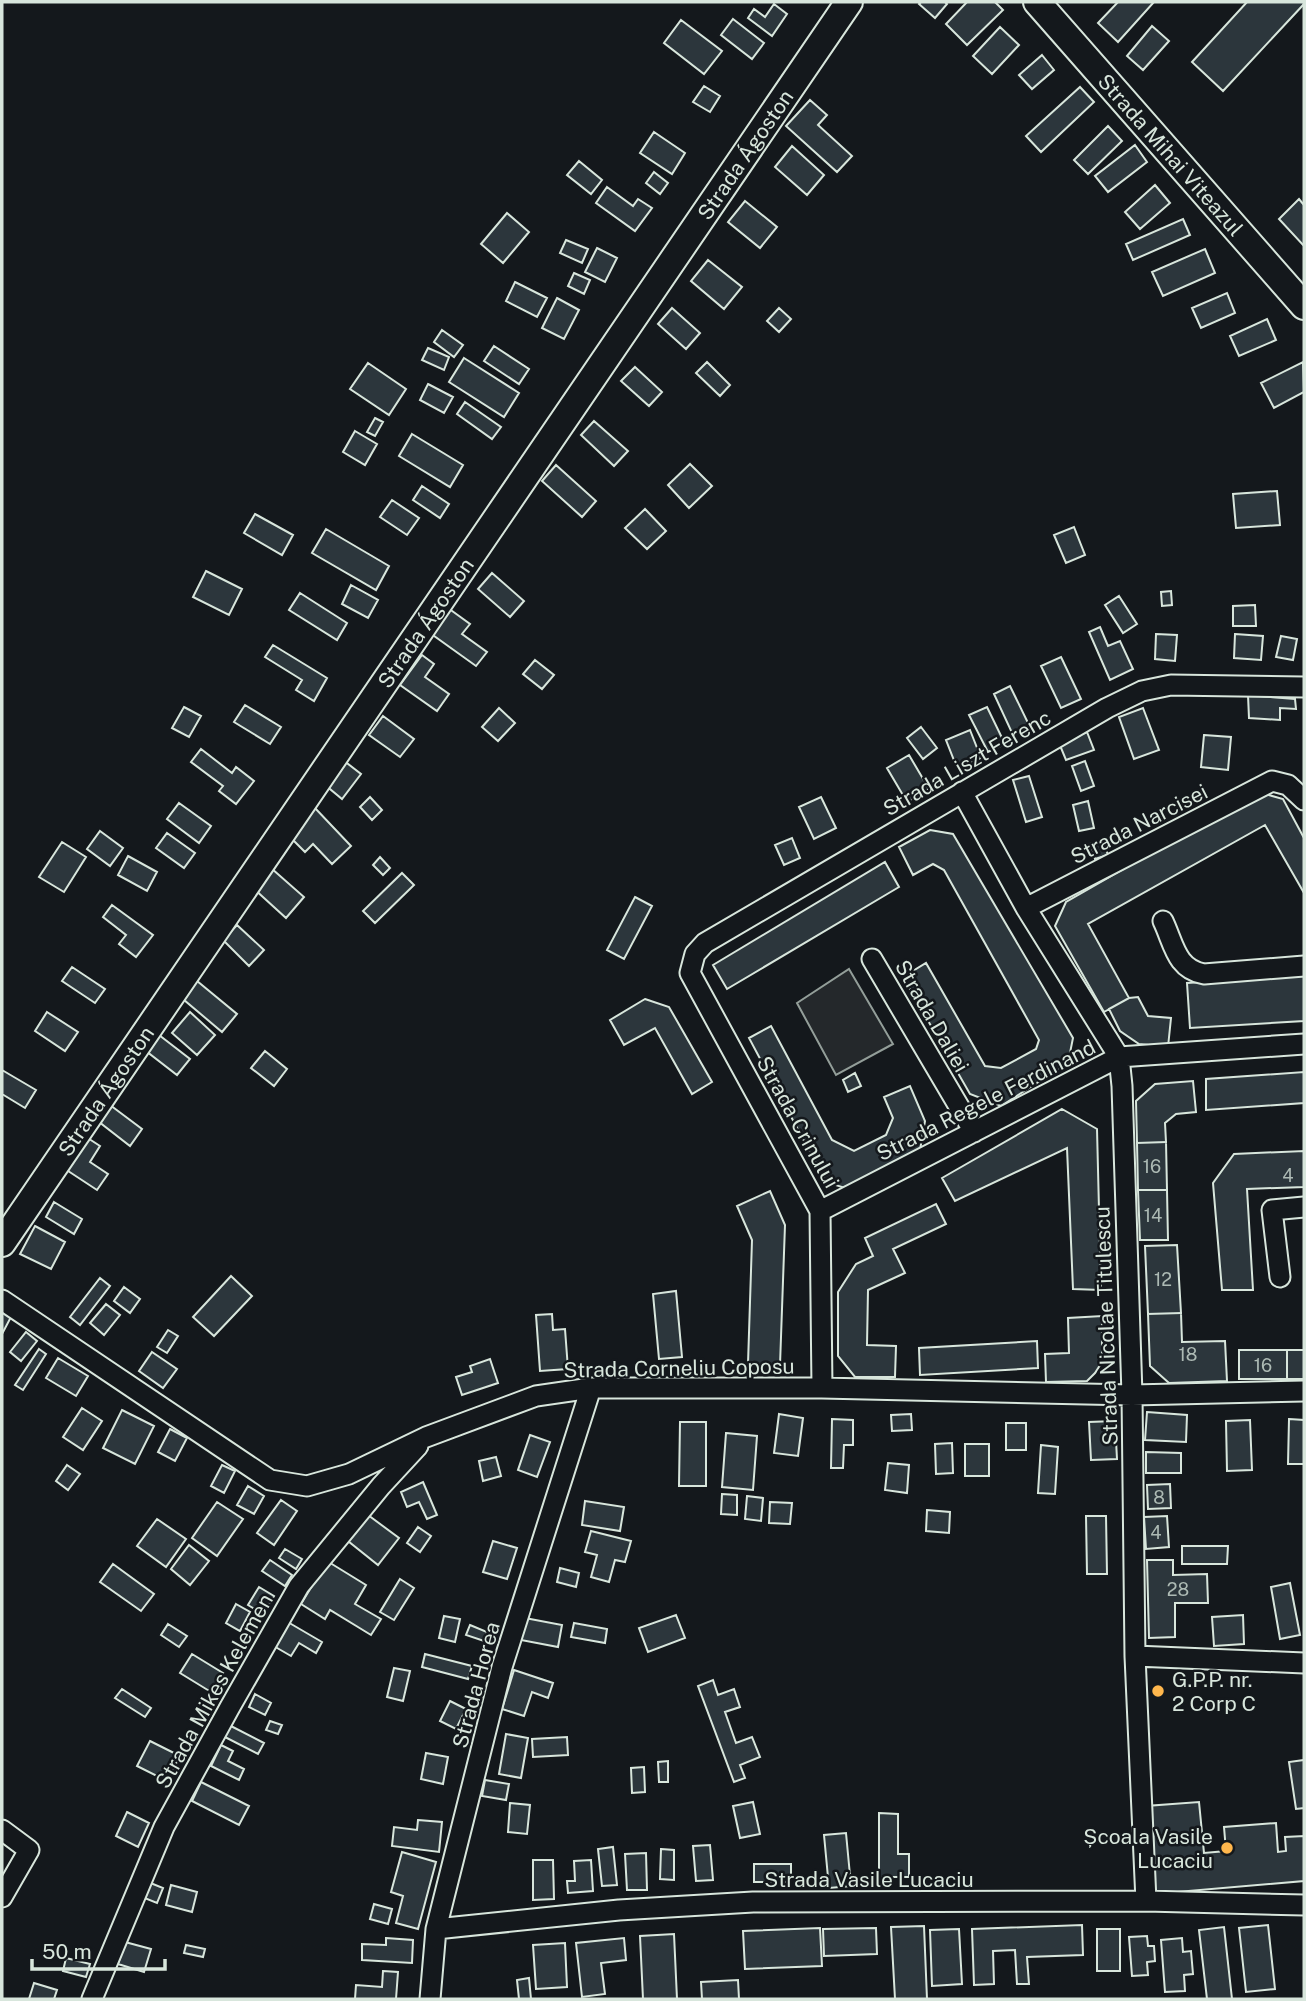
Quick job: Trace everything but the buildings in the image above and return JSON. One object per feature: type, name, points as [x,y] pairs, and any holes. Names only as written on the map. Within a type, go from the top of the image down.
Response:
[{"type":"main road","name":"Strada Ágoston","points":[[2,1243],[849,2]]},
{"type":"main road","name":"Strada Mihai Viteazul","points":[[1037,2],[1304,306]]},
{"type":"street","name":"Strada Liszt Ferenc","points":[[690,973],[695,954],[705,943],[1107,708],[1142,691],[1171,685],[1304,687]]},
{"type":"street","name":"Strada Narcisei","points":[[1026,908],[1272,781],[1288,785],[1304,800]]},
{"type":"street","name":"Strada Nicolae Titulescu","points":[[962,792],[1026,908],[1119,1057],[1132,1395],[1135,1656],[1146,1902]]},
{"type":"street","points":[[1163,921],[1183,965],[1194,972],[1204,974],[1304,966]]},
{"type":"street","name":"Strada Daliei","points":[[872,959],[974,1132]]},
{"type":"street","name":"Strada Crinului","points":[[690,973],[820,1211],[822,1388]]},
{"type":"street","name":"Strada Regele Ferdinand","points":[[820,1211],[1119,1057],[1304,1044]]},
{"type":"street","points":[[1280,1277],[1272,1210],[1304,1207]]},
{"type":"street","name":"Strada Corneliu Coposu","points":[[2,1300],[270,1480],[307,1486],[349,1474],[426,1437],[536,1396],[591,1388],[822,1388],[1132,1395],[1304,1391]]},
{"type":"street","name":"Strada Horea","points":[[430,1999],[436,1929],[502,1667],[591,1388]]},
{"type":"street","name":"Strada Mikes Kelemen","points":[[92,1999],[164,1827],[299,1586],[426,1437]]},
{"type":"street","points":[[1135,1656],[1304,1663]]},
{"type":"street","points":[[2,1830],[29,1850],[2,1897]]},
{"type":"street","name":"Strada Vasile Lucaciu","points":[[436,1929],[618,1910],[753,1902],[1146,1902],[1304,1905]]},
{"type":"shaded area","points":[[849,969],[893,1044],[836,1075],[797,1003]]},
{"type":"place","name":"G.P.P. nr. 2 Corp C","points":[[1158,1691]]},
{"type":"place","name":"Școala Vasile Lucaciu","points":[[1227,1848]]}]
